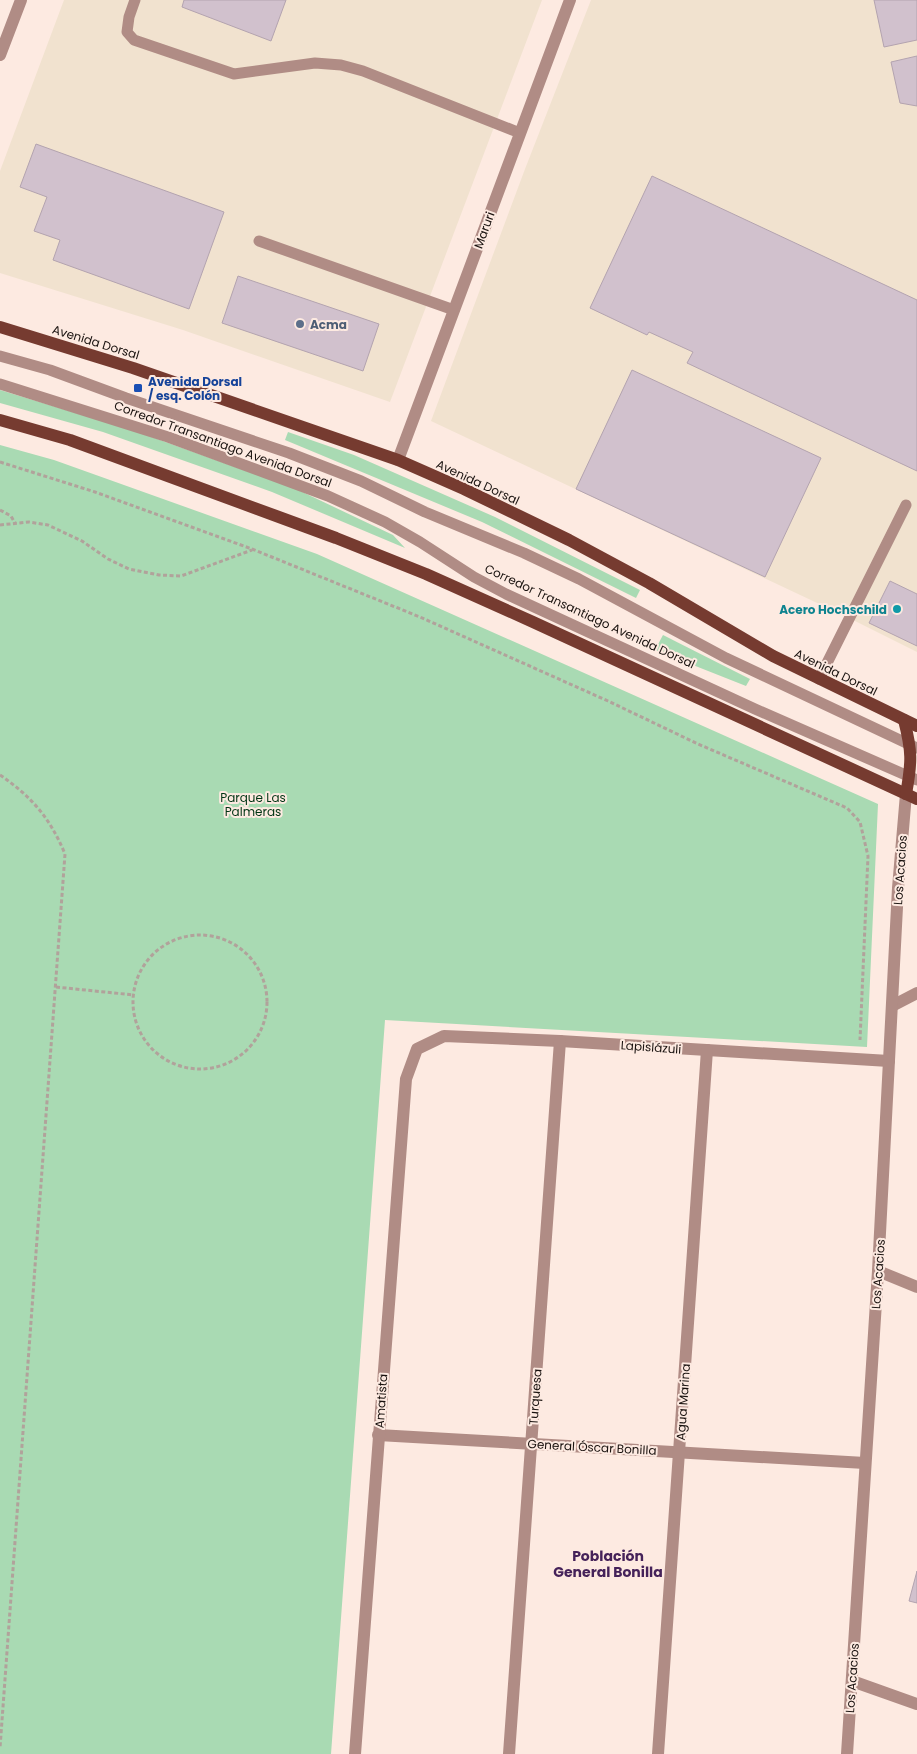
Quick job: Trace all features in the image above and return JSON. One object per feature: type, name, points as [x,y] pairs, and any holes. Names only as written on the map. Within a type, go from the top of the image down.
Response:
[{"type":"main road","name":"Avenida Dorsal","points":[[0,327],[142,371],[398,460],[464,489],[569,540],[773,656],[917,726]]},
{"type":"main road","points":[[0,420],[70,440],[336,538],[426,574],[911,797],[914,747],[904,720]]},
{"type":"street","points":[[0,55],[21,0]]},
{"type":"street","name":"Maruri","points":[[398,460],[570,0]]},
{"type":"street","name":"Los Acacios","points":[[847,1754],[878,1271],[898,888],[911,797]]},
{"type":"street","points":[[892,1006],[917,992]]},
{"type":"street","name":"Lapislázuli","points":[[417,1049],[444,1036],[560,1041],[889,1062]]},
{"type":"street","name":"Turquesa","points":[[509,1754],[560,1041]]},
{"type":"street","name":"Amatista","points":[[355,1754],[406,1079],[417,1049]]},
{"type":"street","name":"Agua Marina","points":[[658,1754],[707,1050]]},
{"type":"street","points":[[878,1271],[917,1287]]},
{"type":"street","name":"General Óscar Bonilla","points":[[378,1435],[865,1463]]},
{"type":"street","points":[[852,1681],[917,1704]]},
{"type":"lane","points":[[135,0],[129,17],[127,32],[134,40],[234,74],[315,63],[341,65],[363,71],[520,133]]},
{"type":"lane","points":[[259,241],[454,310]]},
{"type":"lane","name":"Corredor Transantiago Avenida Dorsal","points":[[0,356],[50,370],[280,450],[361,481],[425,512],[524,552],[579,579],[726,658],[914,747]]},
{"type":"lane","name":"Corredor Transantiago Avenida Dorsal","points":[[0,384],[168,437],[328,496],[385,522],[474,577],[506,594],[755,709],[913,778]]},
{"type":"lane","points":[[819,679],[906,506]]},
{"type":"path","points":[[0,462],[95,492],[252,549],[420,618],[608,701],[698,744],[847,808],[860,822],[868,856],[859,1060]]},
{"type":"path","points":[[0,510],[11,516],[15,523]]},
{"type":"path","points":[[0,525],[29,522],[48,525],[82,541],[108,559],[129,569],[159,575],[181,576],[252,549]]},
{"type":"path","points":[[0,776],[21,790],[40,808],[56,833],[65,854],[0,1748]]},
{"type":"path","points":[[200,935],[221,938],[241,948],[256,963],[265,983],[268,1004],[264,1026],[253,1045],[236,1059],[216,1068],[194,1069],[172,1063],[153,1050],[140,1032],[133,1010],[134,995],[134,988],[142,967],[158,950],[177,939],[200,935]]},
{"type":"path","points":[[56,987],[134,995]]},
{"type":"shaded area","points":[[64,0],[542,0],[390,402],[183,330],[0,273],[0,171]]},
{"type":"shaded area","points":[[591,0],[917,0],[917,652],[849,618],[431,421],[525,169]]},
{"type":"green space","points":[[0,390],[135,431],[294,488],[393,535],[405,548],[272,492],[103,432],[0,403]]},
{"type":"green space","points":[[288,432],[354,455],[495,517],[640,590],[636,598],[482,522],[285,440]]},
{"type":"green space","name":"Parque Las Palmeras","points":[[0,445],[54,460],[317,554],[878,804],[867,1047],[385,1020],[331,1754],[0,1754]]},
{"type":"green space","points":[[663,635],[750,679],[746,686],[655,650]]},
{"type":"building","points":[[184,0],[286,0],[271,41],[182,7]]},
{"type":"building","points":[[874,0],[917,0],[917,40],[884,47]]},
{"type":"building","points":[[917,56],[917,106],[900,103],[891,62]]},
{"type":"building","points":[[36,144],[224,212],[189,309],[53,260],[60,240],[34,231],[47,197],[20,187]]},
{"type":"building","points":[[652,176],[917,300],[917,471],[687,363],[693,352],[649,332],[647,335],[590,308]]},
{"type":"building","name":"Acma","points":[[238,276],[379,324],[363,371],[222,323]]},
{"type":"building","points":[[632,370],[821,458],[765,577],[576,489]]},
{"type":"building","name":"Acero Hochschild","points":[[890,581],[917,594],[917,646],[869,623]]},
{"type":"building","points":[[917,1571],[917,1603],[909,1601]]},
{"type":"place","name":"Acma","points":[[300,324]]},
{"type":"place","name":"Avenida Dorsal / esq. Colón","points":[[138,388]]},
{"type":"place","name":"Acero Hochschild","points":[[897,609]]},
{"type":"district","name":"Población General Bonilla","points":[[608,1564]]}]
